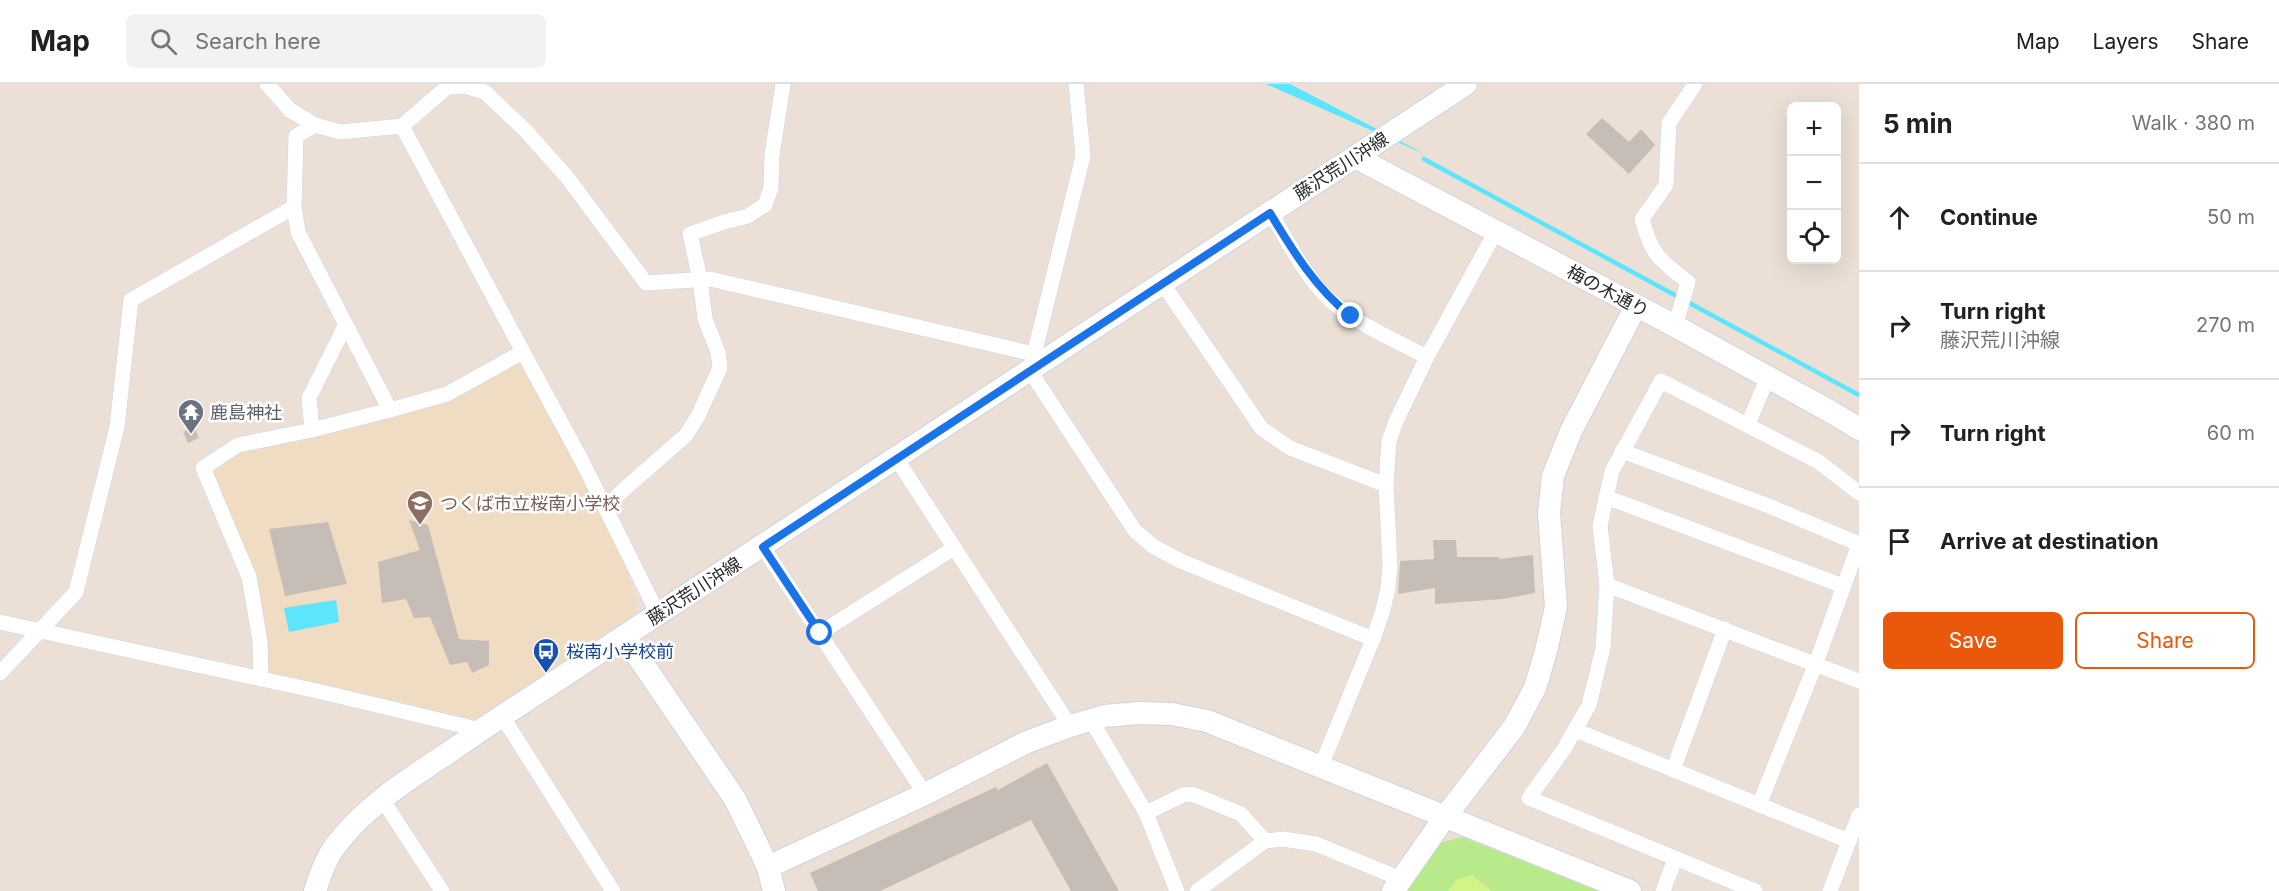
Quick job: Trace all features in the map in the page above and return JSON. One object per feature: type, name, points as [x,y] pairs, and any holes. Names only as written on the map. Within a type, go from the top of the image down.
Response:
[{"type":"street","points":[[267,84],[290,110],[315,125],[340,132],[402,126],[447,87],[464,86],[485,92],[526,130],[567,177],[646,283],[710,279],[1032,363],[1135,531],[1148,542],[1183,562],[1373,639]]},
{"type":"street","points":[[606,508],[686,435],[698,416],[720,368],[718,352],[705,319],[700,279],[690,234],[748,216],[765,205],[771,188],[772,155],[783,84]]},
{"type":"street","points":[[1032,363],[1083,156],[1076,84]]},
{"type":"street","name":"藤沢荒川沖線","points":[[315,891],[335,846],[352,826],[382,799],[502,716],[896,458],[1032,363],[1163,284],[1466,84]]},
{"type":"street","points":[[1675,326],[1688,282],[1657,257],[1647,239],[1642,219],[1666,185],[1669,123],[1695,84]]},
{"type":"street","points":[[315,125],[296,136],[294,207],[298,232],[390,410]]},
{"type":"street","points":[[402,126],[606,508],[658,614]]},
{"type":"street","name":"梅の木通り","points":[[1355,157],[1675,326],[1859,429]]},
{"type":"street","points":[[0,673],[76,592],[117,427],[131,300],[294,207]]},
{"type":"street","points":[[1270,213],[1329,299],[1351,316],[1427,357]]},
{"type":"street","points":[[1321,766],[1373,639],[1388,588],[1390,564],[1386,485],[1389,441],[1396,421],[1427,357],[1496,231]]},
{"type":"street","points":[[1163,284],[1262,429],[1290,448],[1386,485]]},
{"type":"street","points":[[1197,891],[1265,841],[1283,838],[1316,844],[1397,885],[1445,817],[1514,727],[1535,688],[1556,607],[1549,513],[1553,476],[1570,431],[1636,306]]},
{"type":"street","points":[[312,430],[309,399],[345,326]]},
{"type":"street","points":[[261,680],[260,641],[249,577],[203,468],[238,445],[312,430],[447,394],[523,351]]},
{"type":"street","points":[[1748,424],[1768,377]]},
{"type":"street","points":[[1755,891],[1529,798],[1564,749],[1589,705],[1603,648],[1608,585],[1600,526],[1612,471],[1661,381],[1819,462],[1859,493]]},
{"type":"street","points":[[1622,451],[1770,506],[1859,544],[1816,663],[1759,805]]},
{"type":"street","points":[[896,458],[954,548],[1146,813],[1177,891]]},
{"type":"street","points":[[1606,497],[1843,586]]},
{"type":"street","points":[[763,547],[925,794]]},
{"type":"street","points":[[820,633],[954,548]]},
{"type":"street","points":[[1608,585],[1859,681]]},
{"type":"street","points":[[0,622],[481,730]]},
{"type":"street","points":[[1673,770],[1725,629]]},
{"type":"street","points":[[624,636],[735,800],[768,867],[774,891]]},
{"type":"street","points":[[768,867],[925,794],[1027,742],[1105,716],[1138,713],[1172,714],[1207,721],[1630,891]]},
{"type":"street","points":[[502,716],[613,891]]},
{"type":"street","points":[[1575,730],[1849,841]]},
{"type":"street","points":[[1146,813],[1183,795],[1192,794],[1241,814],[1265,841]]},
{"type":"street","points":[[382,799],[442,891]]},
{"type":"street","points":[[1830,891],[1859,815]]},
{"type":"street","points":[[1663,891],[1675,859]]},
{"type":"shaded area","name":"つくば市立桜南小学校","points":[[521,361],[619,548],[637,602],[633,615],[478,717],[467,717],[269,672],[265,662],[262,627],[211,474],[213,466],[240,449],[301,438]]},
{"type":"green space","points":[[1462,837],[1599,891],[1404,891],[1434,844]]},
{"type":"green space","points":[[1472,875],[1492,891],[1448,891],[1456,880]]},
{"type":"water","points":[[1266,84],[1290,84],[1427,155]]},
{"type":"water","points":[[336,600],[339,622],[289,632],[284,608]]},
{"type":"building","points":[[1602,118],[1629,142],[1641,129],[1655,145],[1629,174],[1586,134]]},
{"type":"building","name":"鹿島神社","points":[[194,427],[199,438],[188,443],[183,432]]},
{"type":"building","points":[[409,520],[428,525],[459,639],[489,641],[489,665],[472,673],[467,662],[450,665],[430,617],[414,618],[406,599],[382,603],[378,562],[420,550]]},
{"type":"building","points":[[328,522],[347,584],[285,596],[269,529]]},
{"type":"building","points":[[1433,540],[1456,540],[1457,557],[1499,557],[1499,559],[1533,555],[1535,593],[1502,599],[1435,604],[1435,588],[1398,594],[1400,561],[1434,559]]},
{"type":"building","points":[[1047,763],[1119,891],[1071,891],[1031,820],[880,891],[818,891],[810,873],[996,787],[998,790]]},
{"type":"waterway","points":[[1424,159],[1859,395]]},
{"type":"place","name":"鹿島神社","points":[[191,435]]},
{"type":"place","name":"つくば市立桜南小学校","points":[[420,526]]},
{"type":"place","name":"桜南小学校前","points":[[546,674]]},
{"type":"route","points":[[820,633],[763,547],[1270,213],[1318,286],[1329,299],[1351,316]]}]
